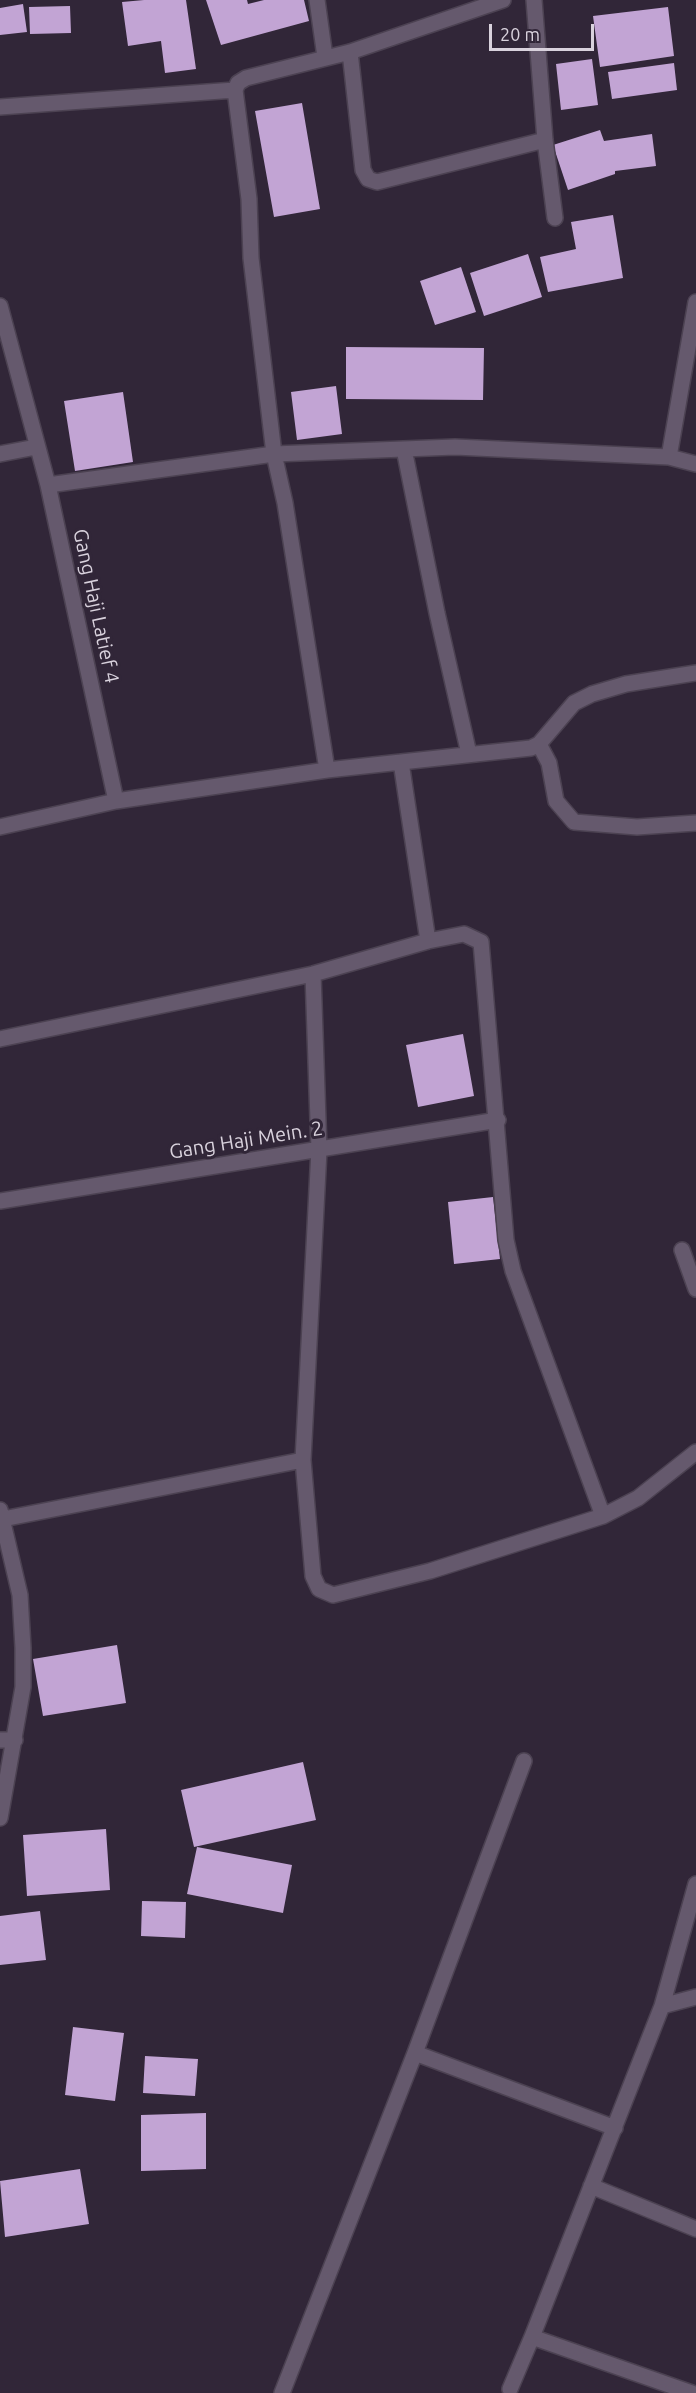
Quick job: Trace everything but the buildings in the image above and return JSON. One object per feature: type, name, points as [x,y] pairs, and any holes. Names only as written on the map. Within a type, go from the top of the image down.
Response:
[{"type":"street","points":[[317,0],[324,57]]},
{"type":"street","points":[[327,770],[285,503],[274,453],[251,258],[249,200],[235,90],[238,83],[246,78],[350,52],[503,0]]},
{"type":"street","points":[[534,0],[545,140],[555,218]]},
{"type":"street","points":[[350,52],[363,170],[368,179],[377,182],[545,140]]},
{"type":"street","points":[[0,107],[235,90]]},
{"type":"street","points":[[669,457],[696,302]]},
{"type":"street","name":"Gang Haji Latief 4","points":[[0,306],[48,486],[116,801]]},
{"type":"street","points":[[0,454],[36,447]]},
{"type":"street","points":[[48,486],[274,453],[455,447],[669,457],[696,464]]},
{"type":"street","points":[[404,450],[437,613],[469,754]]},
{"type":"street","points":[[0,827],[116,801],[327,770],[531,748],[539,744],[574,703],[592,694],[626,684],[696,673]]},
{"type":"street","points":[[539,744],[549,763],[556,801],[574,822],[637,827],[696,823]]},
{"type":"street","points":[[401,762],[428,941]]},
{"type":"street","points":[[0,1039],[313,974],[428,941],[464,934],[481,942],[507,1240],[513,1271],[603,1516]]},
{"type":"street","points":[[313,974],[319,1150],[303,1460],[313,1576],[319,1589],[333,1595],[430,1571],[603,1516],[638,1498],[696,1452]]},
{"type":"street","name":"Gang Haji Mein. 2","points":[[0,1201],[498,1120]]},
{"type":"street","points":[[682,1250],[696,1289]]},
{"type":"street","points":[[0,1818],[8,1740],[23,1687],[20,1595],[2,1515],[303,1460]]},
{"type":"street","points":[[282,2393],[415,2053],[524,1761]]},
{"type":"street","points":[[510,2389],[662,2006],[696,1884]]},
{"type":"street","points":[[662,2006],[696,1997]]},
{"type":"street","points":[[415,2053],[615,2128]]},
{"type":"street","points":[[591,2186],[696,2229]]},
{"type":"street","points":[[532,2337],[692,2393]]}]
